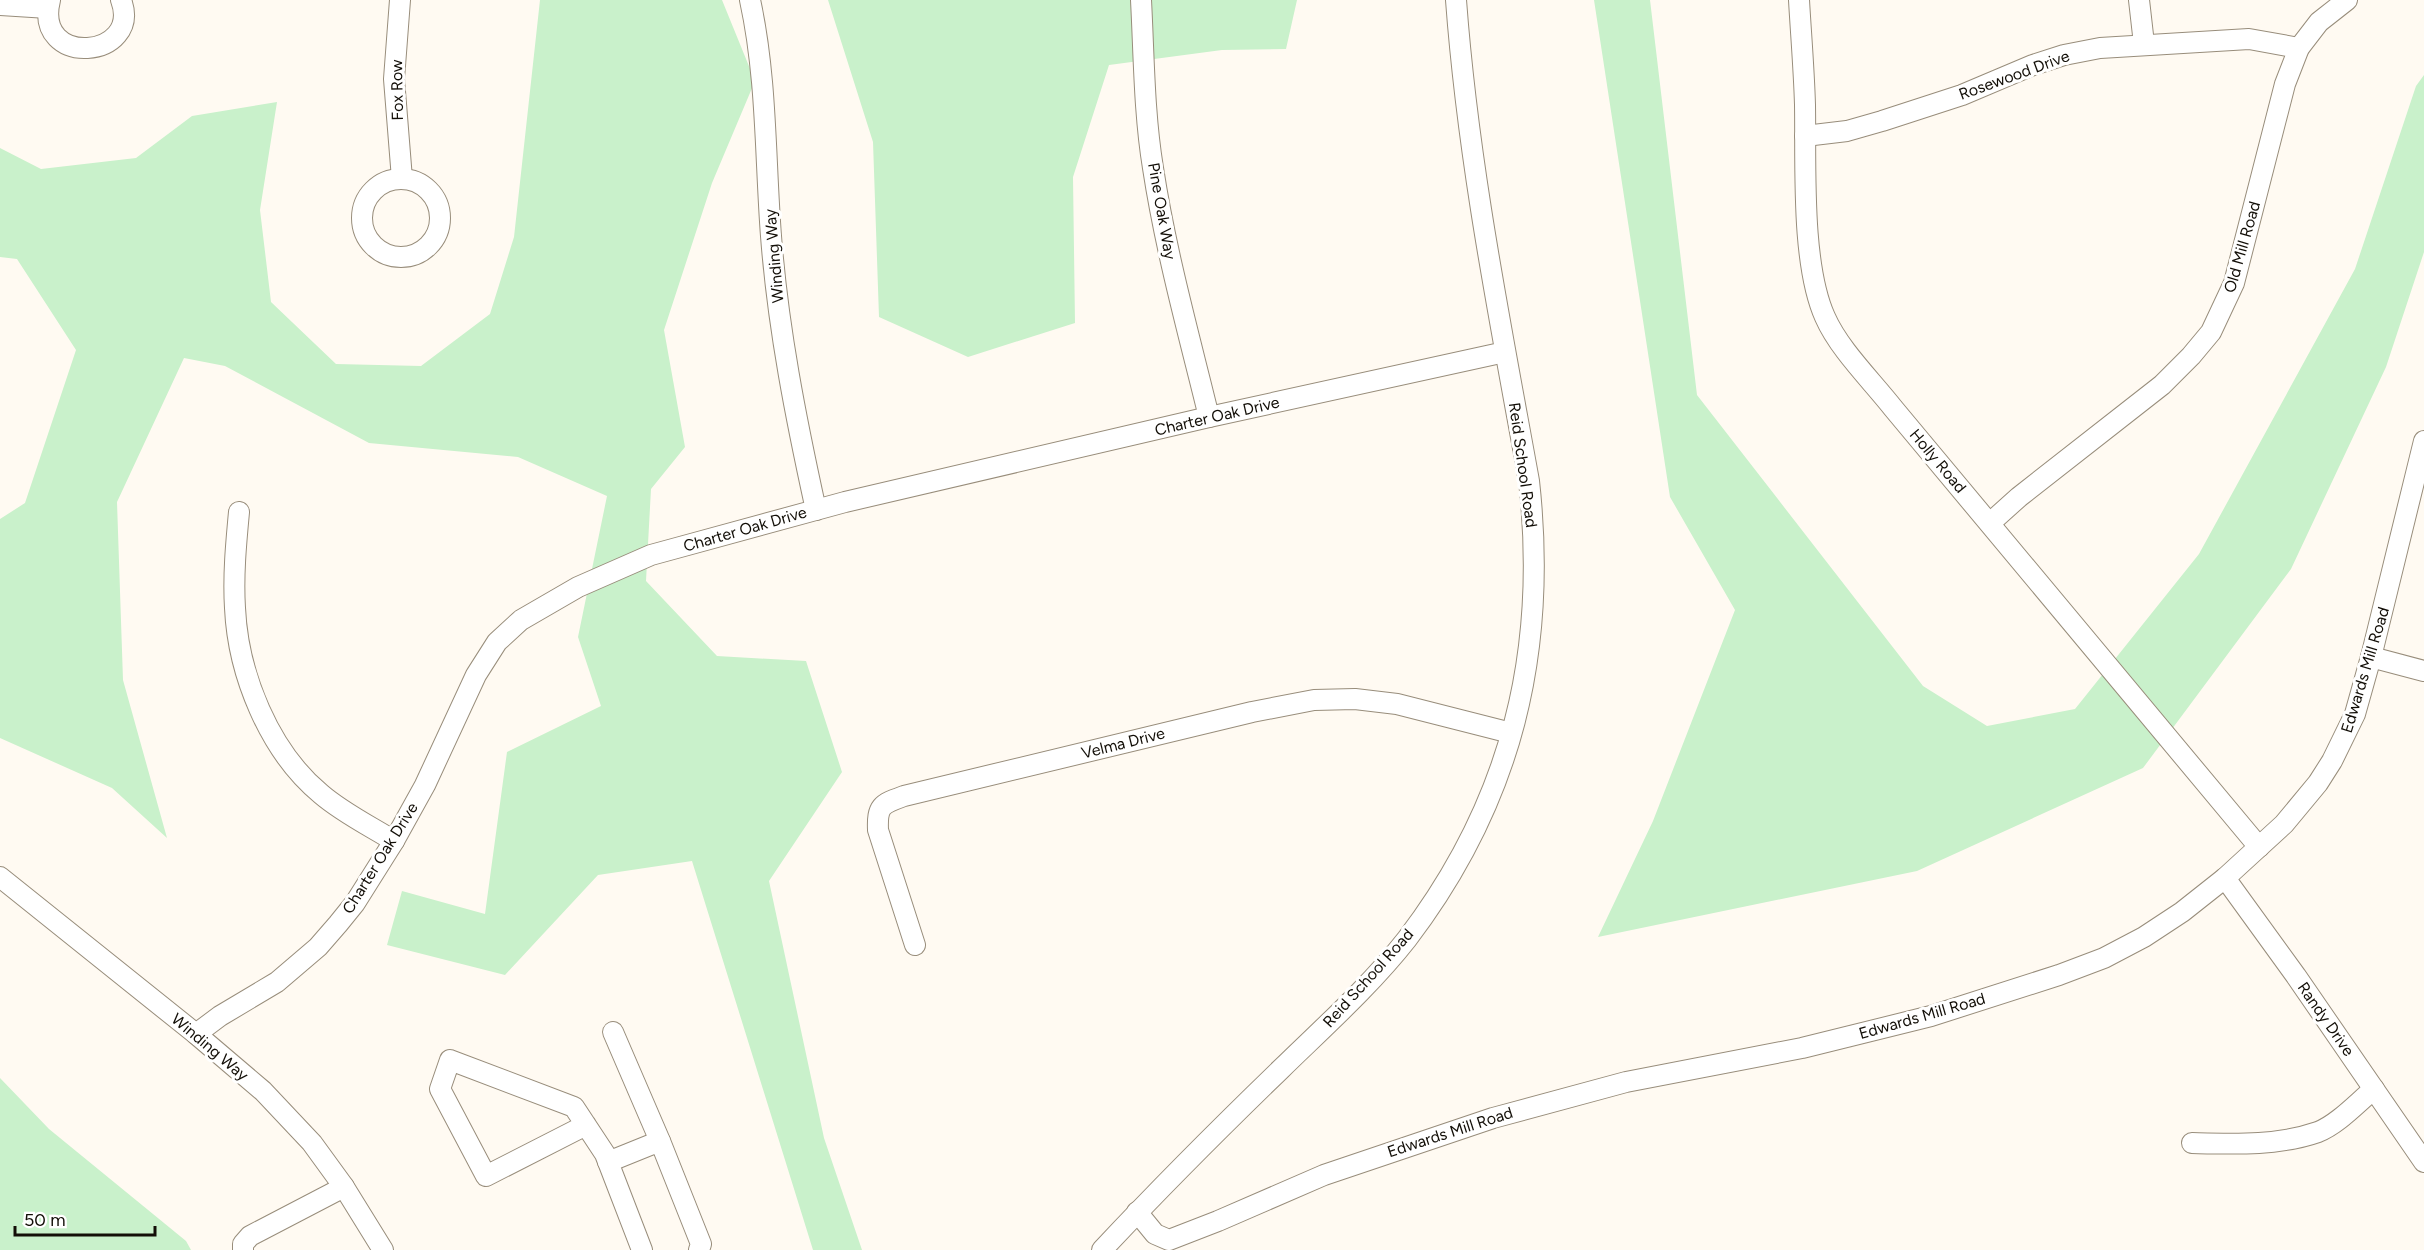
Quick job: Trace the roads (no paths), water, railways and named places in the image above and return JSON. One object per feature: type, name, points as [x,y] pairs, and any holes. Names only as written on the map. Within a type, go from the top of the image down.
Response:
[{"type":"street","points":[[0,5],[49,4],[52,29],[58,38],[67,45],[88,50],[108,43],[115,35],[123,15],[121,0]]},
{"type":"street","name":"Fox Row","points":[[400,0],[394,79],[402,179]]},
{"type":"street","name":"Winding Way","points":[[750,0],[757,33],[764,90],[771,236],[778,312],[792,397],[816,510]]},
{"type":"street","name":"Pine Oak Way","points":[[1141,0],[1145,89],[1152,166],[1166,244],[1209,417]]},
{"type":"street","name":"Reid School Road","points":[[1102,1250],[1180,1167],[1359,993],[1406,940],[1441,890],[1469,840],[1499,775],[1511,733],[1529,655],[1535,564],[1529,481],[1476,186],[1462,75],[1456,0]]},
{"type":"street","name":"Holly Road","points":[[1799,0],[1808,228],[1815,285],[1825,318],[1835,335],[1886,399],[2207,788],[2259,847]]},
{"type":"street","points":[[2139,0],[2144,44]]},
{"type":"street","name":"Old Mill Road","points":[[1990,523],[2019,497],[2162,385],[2192,356],[2211,332],[2234,283],[2285,84],[2299,48],[2319,22],[2347,0]]},
{"type":"street","name":"Rosewood Drive","points":[[1805,136],[1847,131],[1882,122],[1962,95],[2033,65],[2064,55],[2100,48],[2249,39],[2299,48]]},
{"type":"street","name":"Charter Oak Drive","points":[[196,1034],[220,1016],[277,982],[318,947],[355,903],[394,841],[425,785],[482,664],[497,642],[520,620],[578,587],[651,555],[816,510],[1209,417],[1505,352]]},
{"type":"street","name":"Edwards Mill Road","points":[[1137,1212],[1155,1234],[1172,1245],[1218,1221],[1323,1175],[1493,1118],[1626,1082],[1864,1034],[2059,975],[2104,958],[2144,937],[2182,912],[2259,847],[2302,804],[2332,761],[2355,714],[2372,657],[2424,441]]},
{"type":"street","points":[[239,512],[236,549],[237,628],[245,670],[267,723],[279,745],[306,781],[332,803],[394,841]]},
{"type":"street","points":[[2372,657],[2424,670]]},
{"type":"street","name":"Velma Drive","points":[[915,945],[878,830],[878,814],[881,807],[904,796],[1252,711],[1314,700],[1355,699],[1397,704],[1511,733]]},
{"type":"street","name":"Winding Way","points":[[0,877],[196,1034],[286,1114],[312,1143],[344,1187],[377,1248]]},
{"type":"street","name":"Randy Drive","points":[[2225,878],[2424,1162]]},
{"type":"street","points":[[613,1032],[701,1244],[699,1250]]},
{"type":"street","points":[[586,1125],[486,1176],[440,1089],[450,1060],[574,1107],[586,1125],[605,1154],[642,1250]]},
{"type":"street","points":[[2192,1143],[2242,1144],[2319,1131],[2341,1117],[2374,1089]]},
{"type":"street","points":[[608,1162],[660,1141]]},
{"type":"street","points":[[243,1250],[243,1244],[250,1236],[344,1187]]}]
